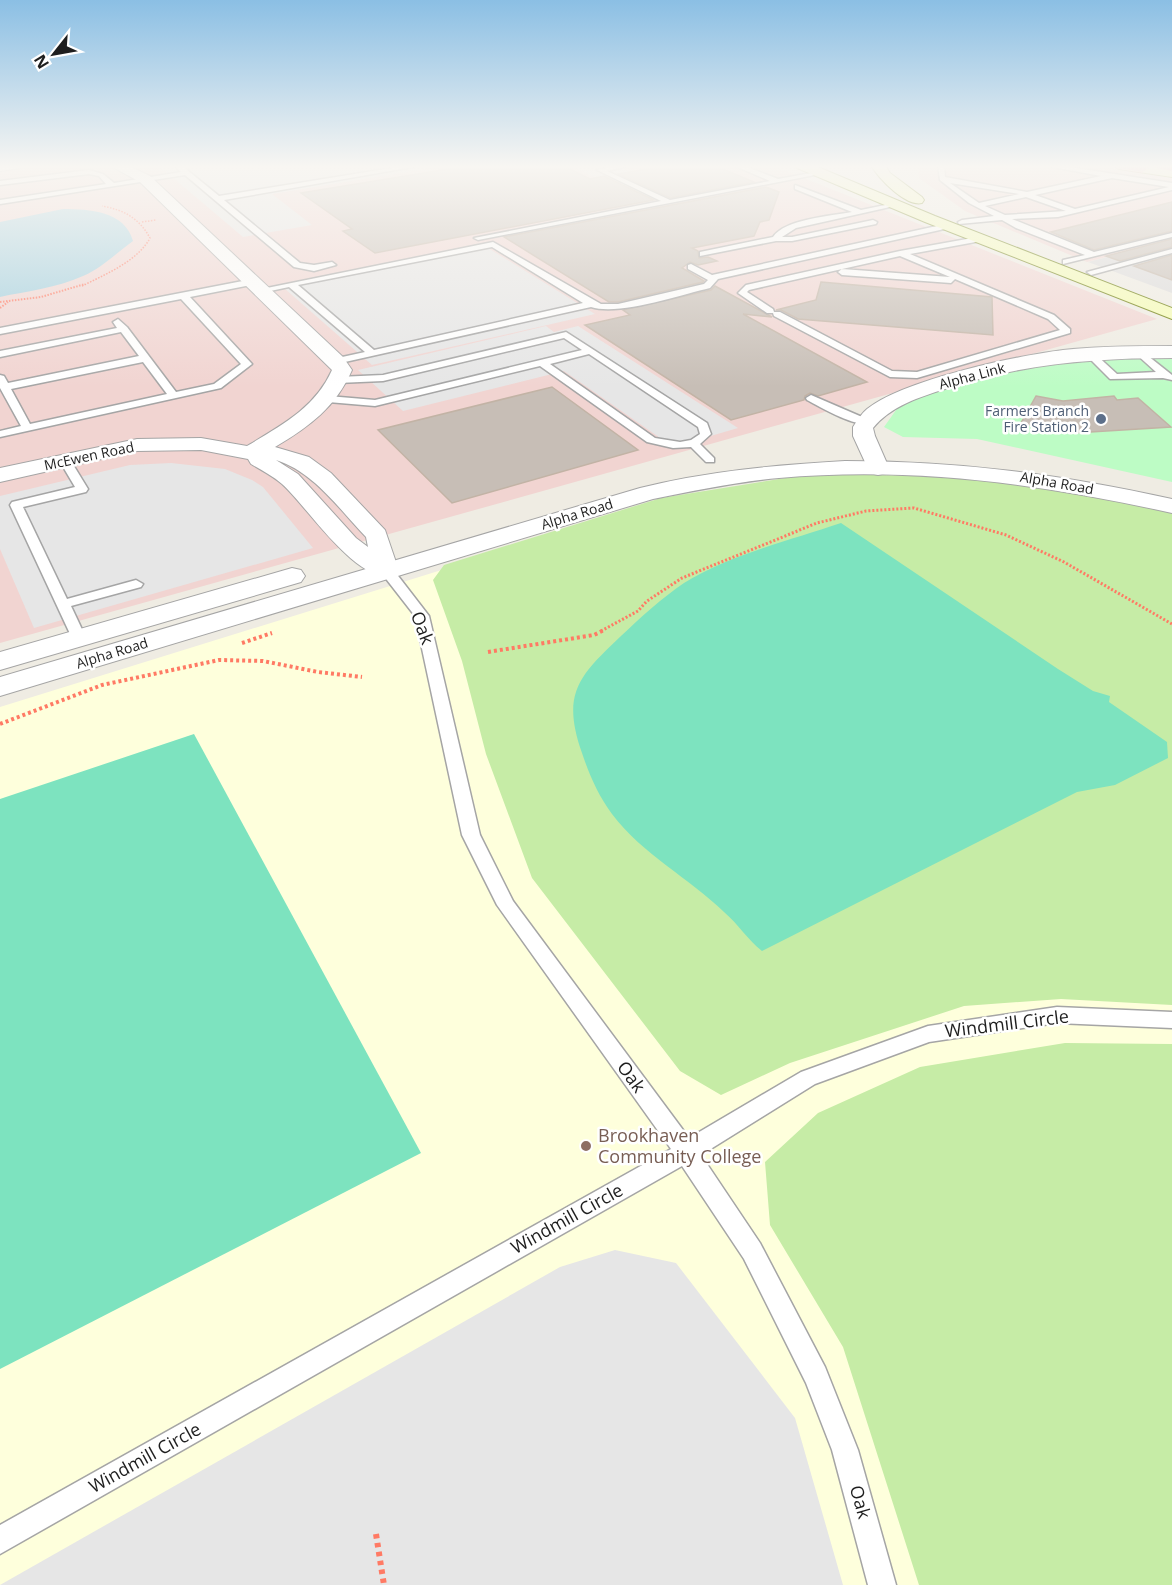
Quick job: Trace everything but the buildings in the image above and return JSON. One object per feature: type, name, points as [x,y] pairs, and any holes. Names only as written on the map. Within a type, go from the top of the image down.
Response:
[{"type":"main road","points":[[980,239],[1172,314]]},
{"type":"main road","points":[[998,239],[1066,262],[1092,263],[1172,303]]},
{"type":"street","points":[[208,239],[336,360],[342,370],[339,380],[320,409],[251,453]]},
{"type":"street","name":"Alpha Link","points":[[1138,351],[1155,344],[1172,342]]},
{"type":"street","name":"Alpha Link","points":[[865,422],[873,412],[894,400],[1004,367],[1061,356],[1138,351],[1172,352]]},
{"type":"street","points":[[865,422],[864,436],[874,458]]},
{"type":"street","name":"McEwen Road","points":[[0,475],[137,446],[201,444],[251,453],[265,465],[290,479],[347,543],[377,558]]},
{"type":"street","name":"Alpha Road","points":[[0,661],[377,558],[600,507],[692,482],[926,449],[1006,456],[1075,467],[1172,488]]},
{"type":"street","name":"Alpha Road","points":[[613,481],[710,460],[794,452],[874,458],[991,472],[1078,485],[1172,506]]},
{"type":"street","name":"Alpha Road","points":[[0,687],[509,511]]},
{"type":"lane","points":[[265,239],[297,265],[314,268],[344,263]]},
{"type":"lane","points":[[402,252],[472,239]]},
{"type":"lane","points":[[0,331],[183,295],[291,284],[520,239]]},
{"type":"lane","points":[[706,254],[776,239],[792,239]]},
{"type":"lane","points":[[493,244],[591,304],[600,307],[618,307],[707,286],[712,279],[888,239]]},
{"type":"lane","points":[[914,239],[933,247]]},
{"type":"lane","points":[[900,253],[1051,317],[1067,331],[917,375],[890,374],[773,313],[742,293],[746,288],[900,253],[973,239]]},
{"type":"lane","points":[[1045,239],[1092,263],[1172,251]]},
{"type":"lane","points":[[1092,263],[1161,239]]},
{"type":"lane","points":[[691,267],[712,279]]},
{"type":"lane","points":[[823,271],[967,281]]},
{"type":"lane","points":[[291,284],[372,353]]},
{"type":"lane","points":[[0,434],[217,386],[247,364],[183,295]]},
{"type":"lane","points":[[336,360],[591,304]]},
{"type":"lane","points":[[109,309],[174,396]]},
{"type":"lane","points":[[0,354],[124,329]]},
{"type":"lane","points":[[339,380],[383,378],[566,335],[703,425],[706,434],[693,443],[669,445],[651,440],[542,363]]},
{"type":"lane","points":[[328,399],[375,404],[590,351]]},
{"type":"lane","points":[[1138,351],[1169,378]]},
{"type":"lane","points":[[1090,354],[1114,377],[1169,378]]},
{"type":"lane","points":[[982,356],[1004,367]]},
{"type":"lane","points":[[27,428],[3,382],[146,358]]},
{"type":"lane","points":[[811,398],[837,412],[865,422]]},
{"type":"lane","points":[[693,443],[710,460]]},
{"type":"lane","points":[[65,460],[82,489],[16,505],[79,638]]},
{"type":"lane","name":"Oak","points":[[377,558],[422,616],[471,835],[506,905],[686,1152],[752,1251],[816,1376],[845,1450],[882,1585]]},
{"type":"lane","points":[[63,604],[136,584]]},
{"type":"lane","name":"Windmill Circle","points":[[0,1540],[686,1152],[808,1078],[928,1034],[1057,1015],[1172,1020]]},
{"type":"path","points":[[0,302],[69,292],[111,271],[150,239]]},
{"type":"path","points":[[0,308],[9,302]]},
{"type":"path","points":[[488,652],[594,635],[638,611],[647,601],[682,578],[817,523],[866,511],[914,508],[1006,535],[1064,562],[1172,624]]},
{"type":"path","points":[[0,724],[102,685],[219,660],[264,661],[318,672],[362,676]]},
{"type":"path","points":[[376,1533],[384,1585]]},
{"type":"shaded area","points":[[0,239],[956,239],[1157,319],[0,643]]},
{"type":"shaded area","points":[[1032,239],[1172,239],[1172,240],[1087,262]]},
{"type":"shaded area","points":[[1172,240],[1172,293],[1088,262]]},
{"type":"shaded area","points":[[488,248],[595,314],[372,365],[284,288]]},
{"type":"shaded area","points":[[546,326],[554,332],[578,326],[738,428],[673,447],[564,371],[403,411],[358,370]]},
{"type":"shaded area","points":[[171,463],[225,469],[252,480],[263,487],[313,548],[34,628],[0,549],[0,496],[130,465]]},
{"type":"shaded area","name":"Brookhaven Community College","points":[[677,497],[1172,516],[1172,1585],[0,1585],[0,707]]},
{"type":"shaded area","points":[[615,1250],[676,1263],[795,1418],[843,1585],[0,1585],[560,1267]]},
{"type":"green space","points":[[1172,356],[1172,482],[977,439],[903,437],[884,427],[901,403],[981,378],[1073,359]]},
{"type":"green space","points":[[810,474],[942,476],[1087,492],[1172,513],[1172,1005],[1061,999],[964,1006],[790,1063],[721,1095],[680,1071],[532,878],[486,754],[462,661],[433,580],[444,565],[661,498]]},
{"type":"green space","points":[[841,523],[1058,669],[1093,691],[1110,696],[1109,702],[1167,742],[1168,758],[1115,785],[1077,792],[762,951],[710,899],[638,842],[612,814],[594,784],[582,753],[573,715],[574,700],[585,675],[606,650],[684,583],[740,556]]},
{"type":"green space","points":[[194,734],[421,1153],[0,1369],[0,799]]},
{"type":"green space","points":[[1065,1043],[1172,1044],[1172,1585],[919,1585],[843,1347],[770,1225],[765,1162],[818,1113],[920,1067]]},
{"type":"water","points":[[0,239],[132,239],[133,241],[90,273],[52,286],[0,297]]},
{"type":"place","name":"Farmers Branch Fire Station 2","points":[[1101,419]]},
{"type":"place","name":"Brookhaven Community College","points":[[586,1146]]}]
